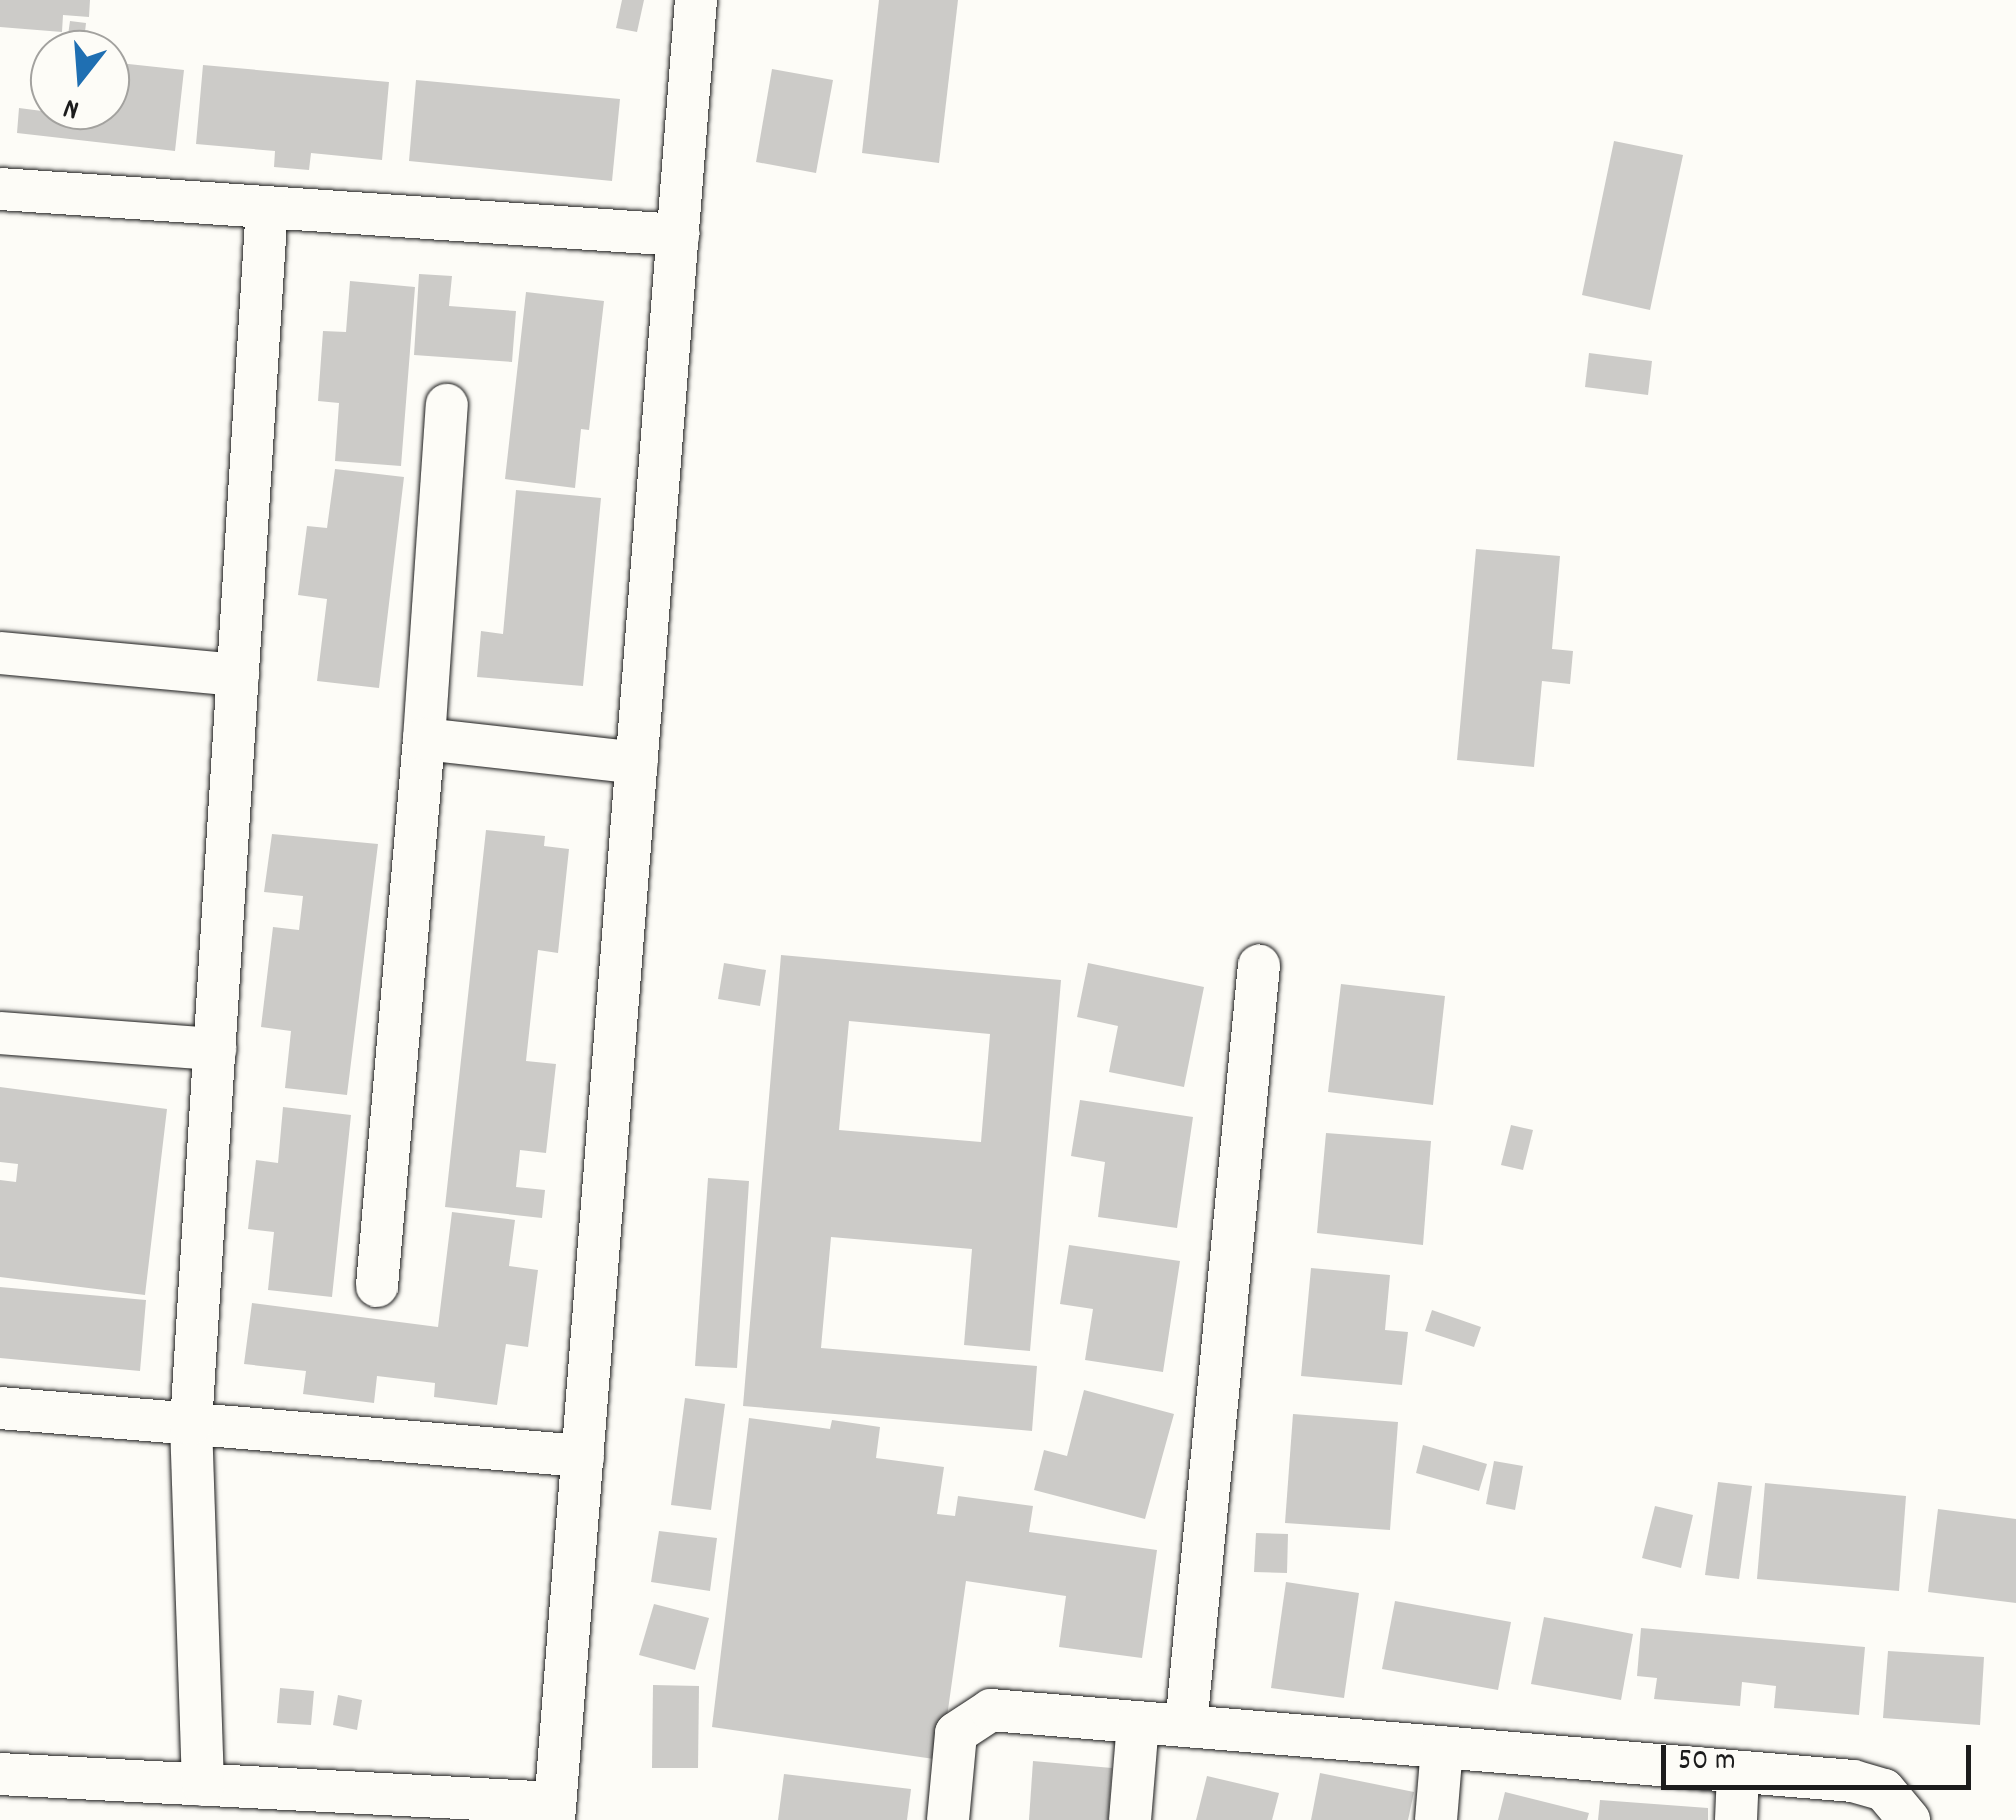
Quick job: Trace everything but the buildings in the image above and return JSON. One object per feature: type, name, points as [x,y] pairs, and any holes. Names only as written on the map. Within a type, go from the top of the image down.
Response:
[{"type":"street","points":[[0,1774],[203,1784],[555,1811],[696,0]]},
{"type":"street","points":[[0,189],[678,235]]},
{"type":"street","points":[[203,1784],[192,1424],[267,207]]},
{"type":"street","points":[[377,1286],[424,740],[447,405]]},
{"type":"street","points":[[0,654],[238,675]]},
{"type":"street","points":[[424,740],[637,763]]},
{"type":"street","points":[[1186,1726],[1258,965]]},
{"type":"street","points":[[0,1034],[215,1049]]},
{"type":"street","points":[[0,1408],[583,1456]]},
{"type":"street","points":[[948,1820],[956,1733],[991,1710],[1869,1785],[1884,1790],[1909,1820]]},
{"type":"street","points":[[1130,1820],[1138,1722]]},
{"type":"street","points":[[1436,1820],[1442,1747]]},
{"type":"street","points":[[1736,1820],[1738,1772]]}]
